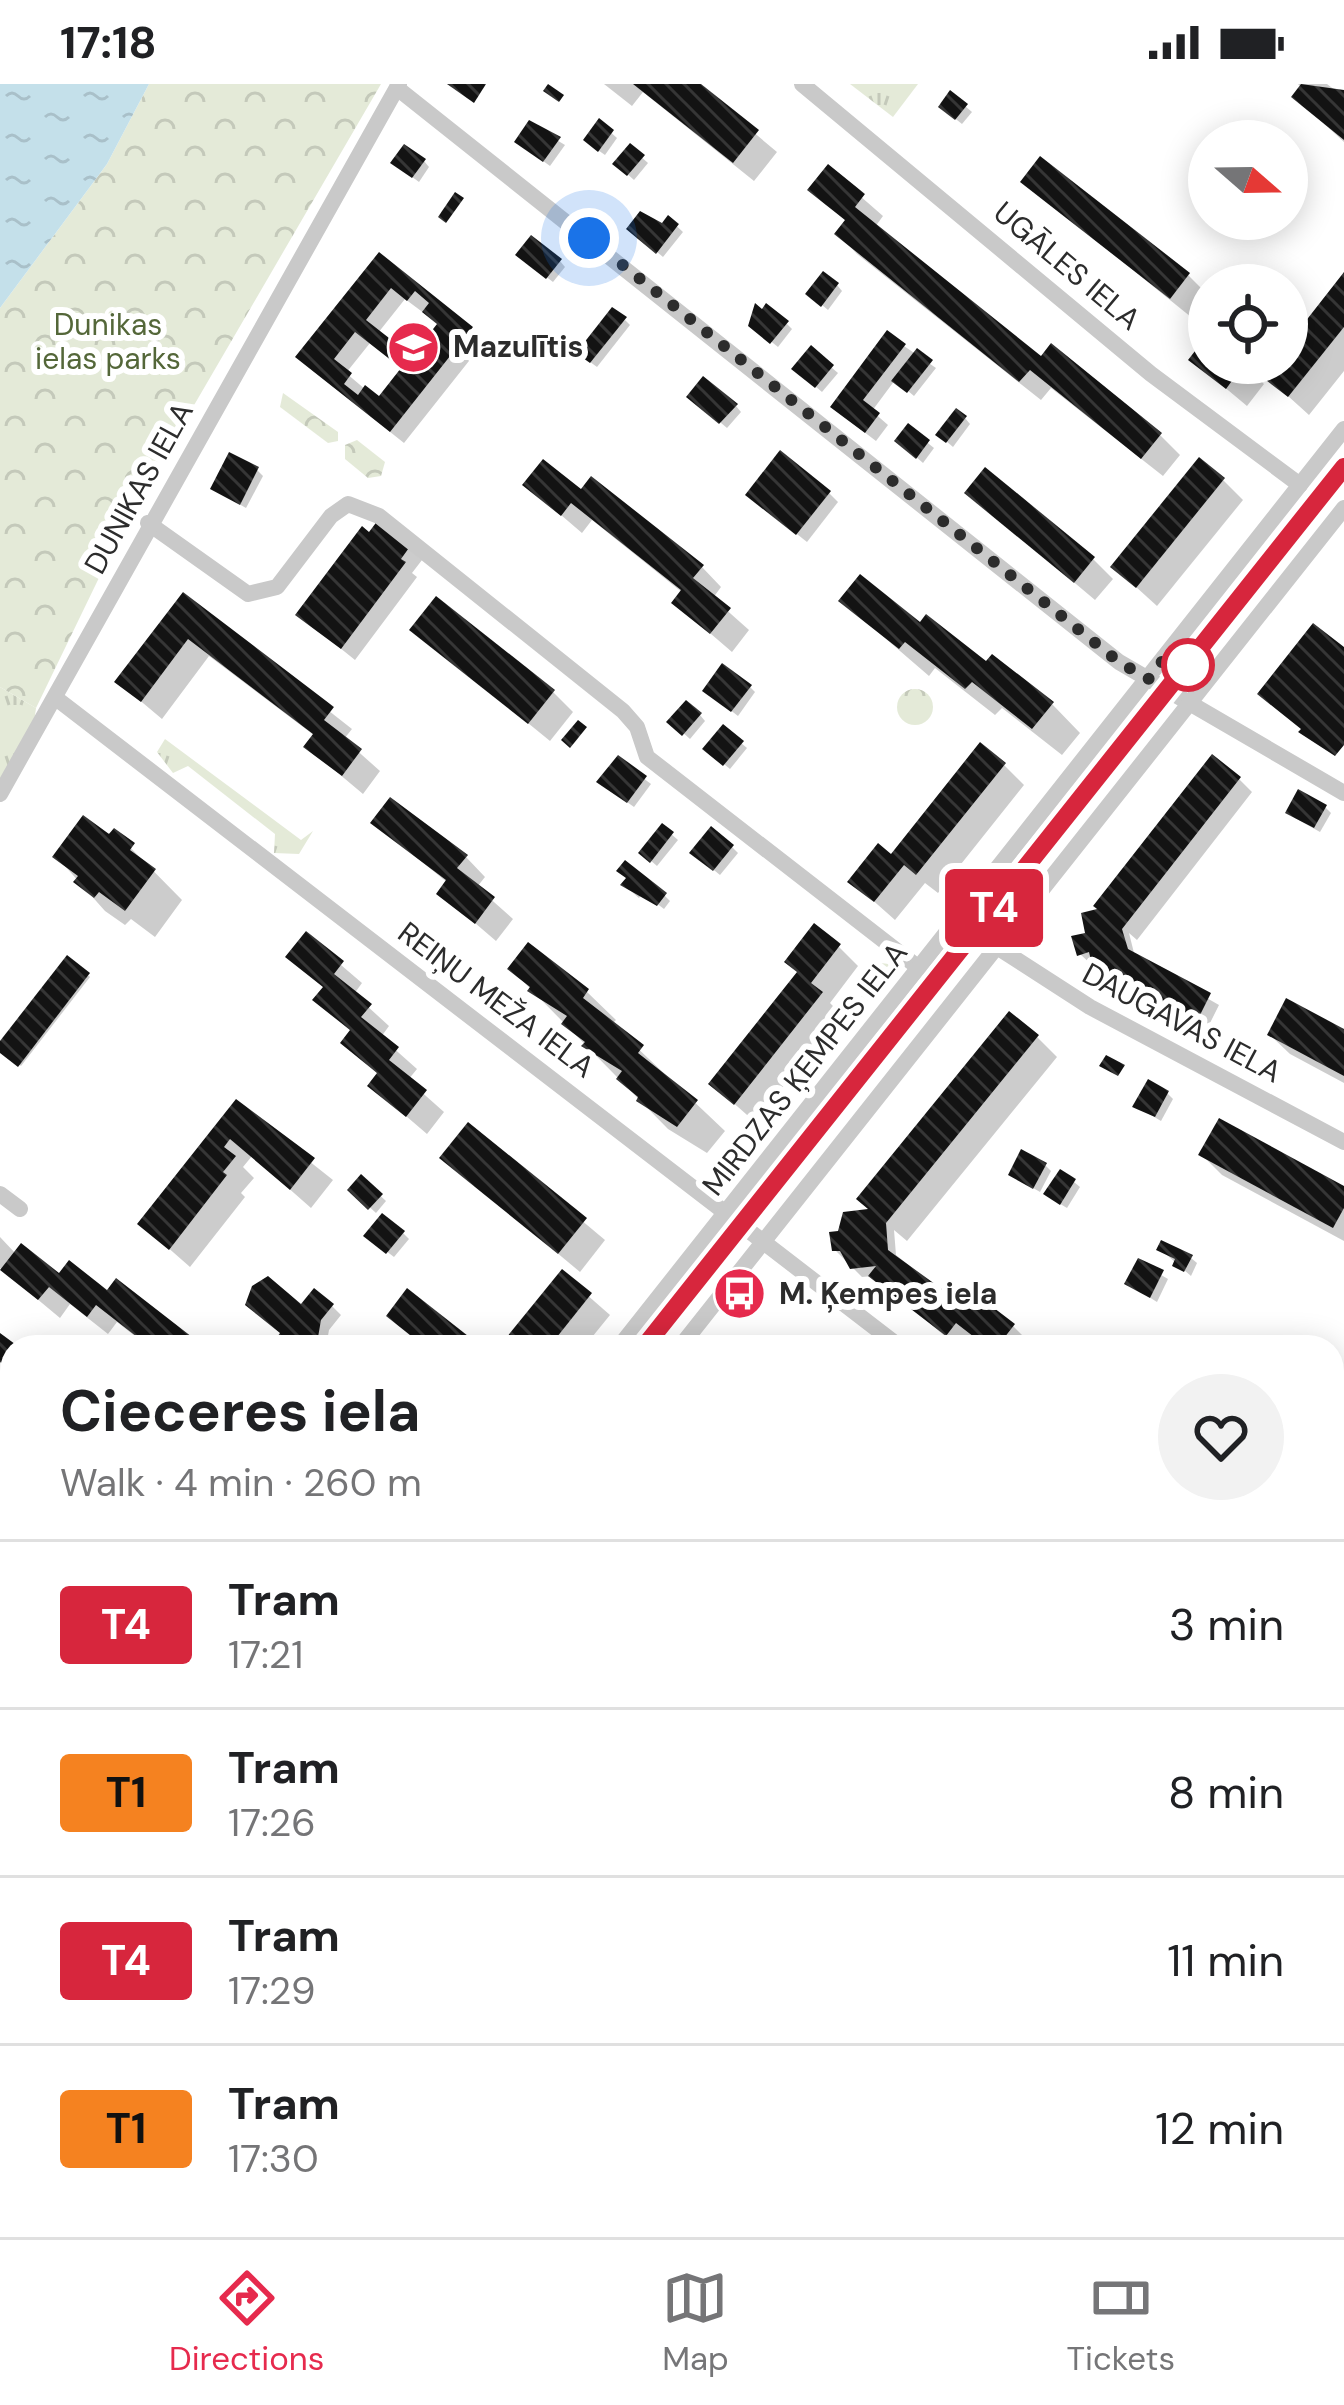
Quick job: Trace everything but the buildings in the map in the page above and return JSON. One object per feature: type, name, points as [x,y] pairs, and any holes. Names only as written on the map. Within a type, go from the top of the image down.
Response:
[{"type":"street","name":"UGĀLES IELA","points":[[802,84],[1151,374],[1300,485]]},
{"type":"street","name":"DUNIKAS IELA","points":[[0,794],[57,699],[148,523],[398,86]]},
{"type":"street","points":[[398,86],[1119,662],[1344,793]]},
{"type":"street","name":"MIRDZAS ĶEMPES IELA","points":[[629,1335],[1344,429]]},
{"type":"street","points":[[148,523],[248,594],[277,587],[331,516],[348,504],[360,506],[435,558],[637,728],[646,757],[919,968]]},
{"type":"street","points":[[690,1335],[1344,508]]},
{"type":"street","name":"REIŅU MEŽA IELA","points":[[57,699],[885,1335]]},
{"type":"street","name":"DAUGAVAS IELA","points":[[997,947],[1090,1006],[1344,1142]]},
{"type":"street","points":[[0,1194],[20,1209]]},
{"type":"green space","name":"Dunikas ielas parks","points":[[149,84],[381,84],[126,522],[36,708],[0,687],[0,308],[107,164]]},
{"type":"green space","points":[[850,84],[918,84],[893,117]]},
{"type":"green space","points":[[283,393],[338,432],[338,441],[328,443],[280,407]]},
{"type":"green space","points":[[357,440],[385,462],[381,476],[368,478],[345,459],[345,445]]},
{"type":"green space","points":[[0,687],[36,708],[34,723],[0,783]]},
{"type":"green space","points":[[915,689],[928,694],[933,707],[928,720],[915,725],[902,720],[897,707],[902,694]]},
{"type":"green space","points":[[165,739],[301,840],[313,831],[299,854],[274,853],[275,834],[188,766],[173,773],[157,752]]},
{"type":"green space","points":[[881,963],[896,965],[862,1008],[861,981]]},
{"type":"water","points":[[0,84],[149,84],[107,164],[0,308]]},
{"type":"tram line","points":[[654,1335],[1344,467]]},
{"type":"tram line","name":"T4","points":[[654,1335],[1344,467]]},
{"type":"place","name":"Mazulītis","points":[[414,347]]},
{"type":"place","name":"M. Ķempes iela","points":[[740,1294]]},
{"type":"route","points":[[589,238],[1119,662],[1149,679],[1169,652],[1188,665]]}]
